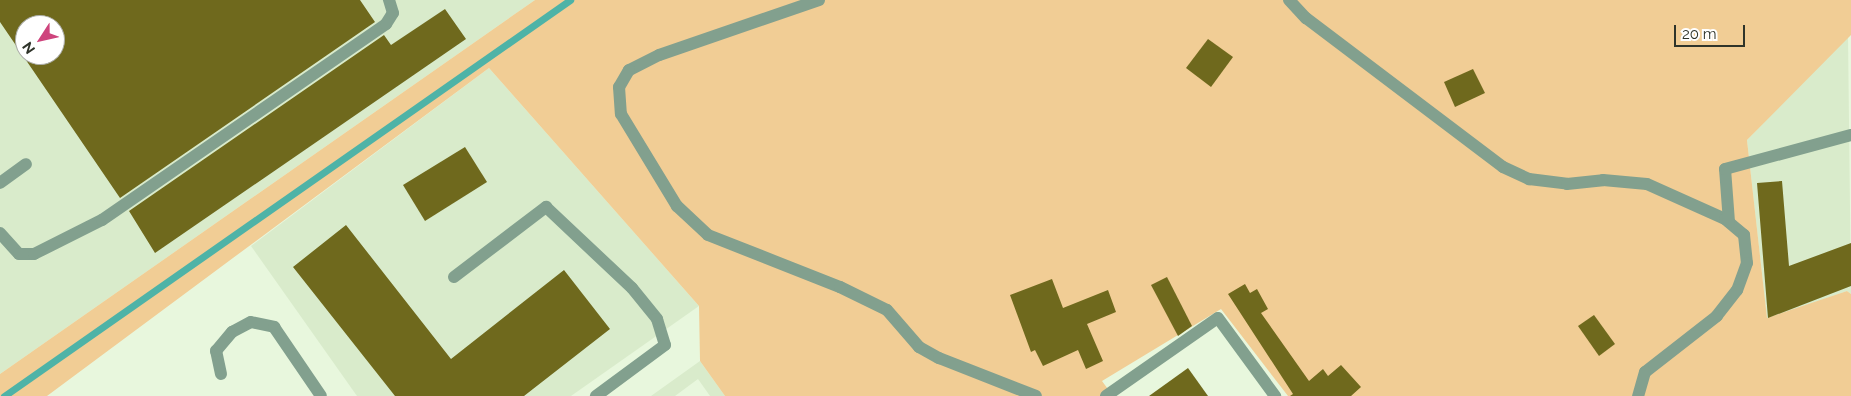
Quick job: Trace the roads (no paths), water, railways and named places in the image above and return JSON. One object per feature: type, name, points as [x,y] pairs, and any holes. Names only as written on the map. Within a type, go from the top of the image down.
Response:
[{"type":"street","points":[[0,233],[19,254],[34,254],[102,220],[386,24],[393,13],[389,0]]},
{"type":"street","points":[[819,0],[659,55],[629,70],[618,87],[621,114],[677,206],[708,235],[887,310],[919,347],[939,358],[1036,396]]},
{"type":"street","points":[[1289,0],[1306,18],[1503,168],[1528,179],[1567,184],[1603,180],[1647,184],[1728,222],[1744,235],[1747,263],[1737,290],[1717,316],[1645,372],[1638,396]]},
{"type":"street","points":[[1728,222],[1725,169],[1851,135]]},
{"type":"street","points":[[0,183],[26,164]]},
{"type":"street","points":[[454,277],[546,207],[632,288],[657,319],[665,345],[596,396]]},
{"type":"street","points":[[1106,396],[1120,392],[1218,318],[1275,396]]},
{"type":"street","points":[[221,374],[216,351],[232,332],[251,322],[274,327],[322,396]]},
{"type":"waterway","points":[[4,396],[570,0]]}]
